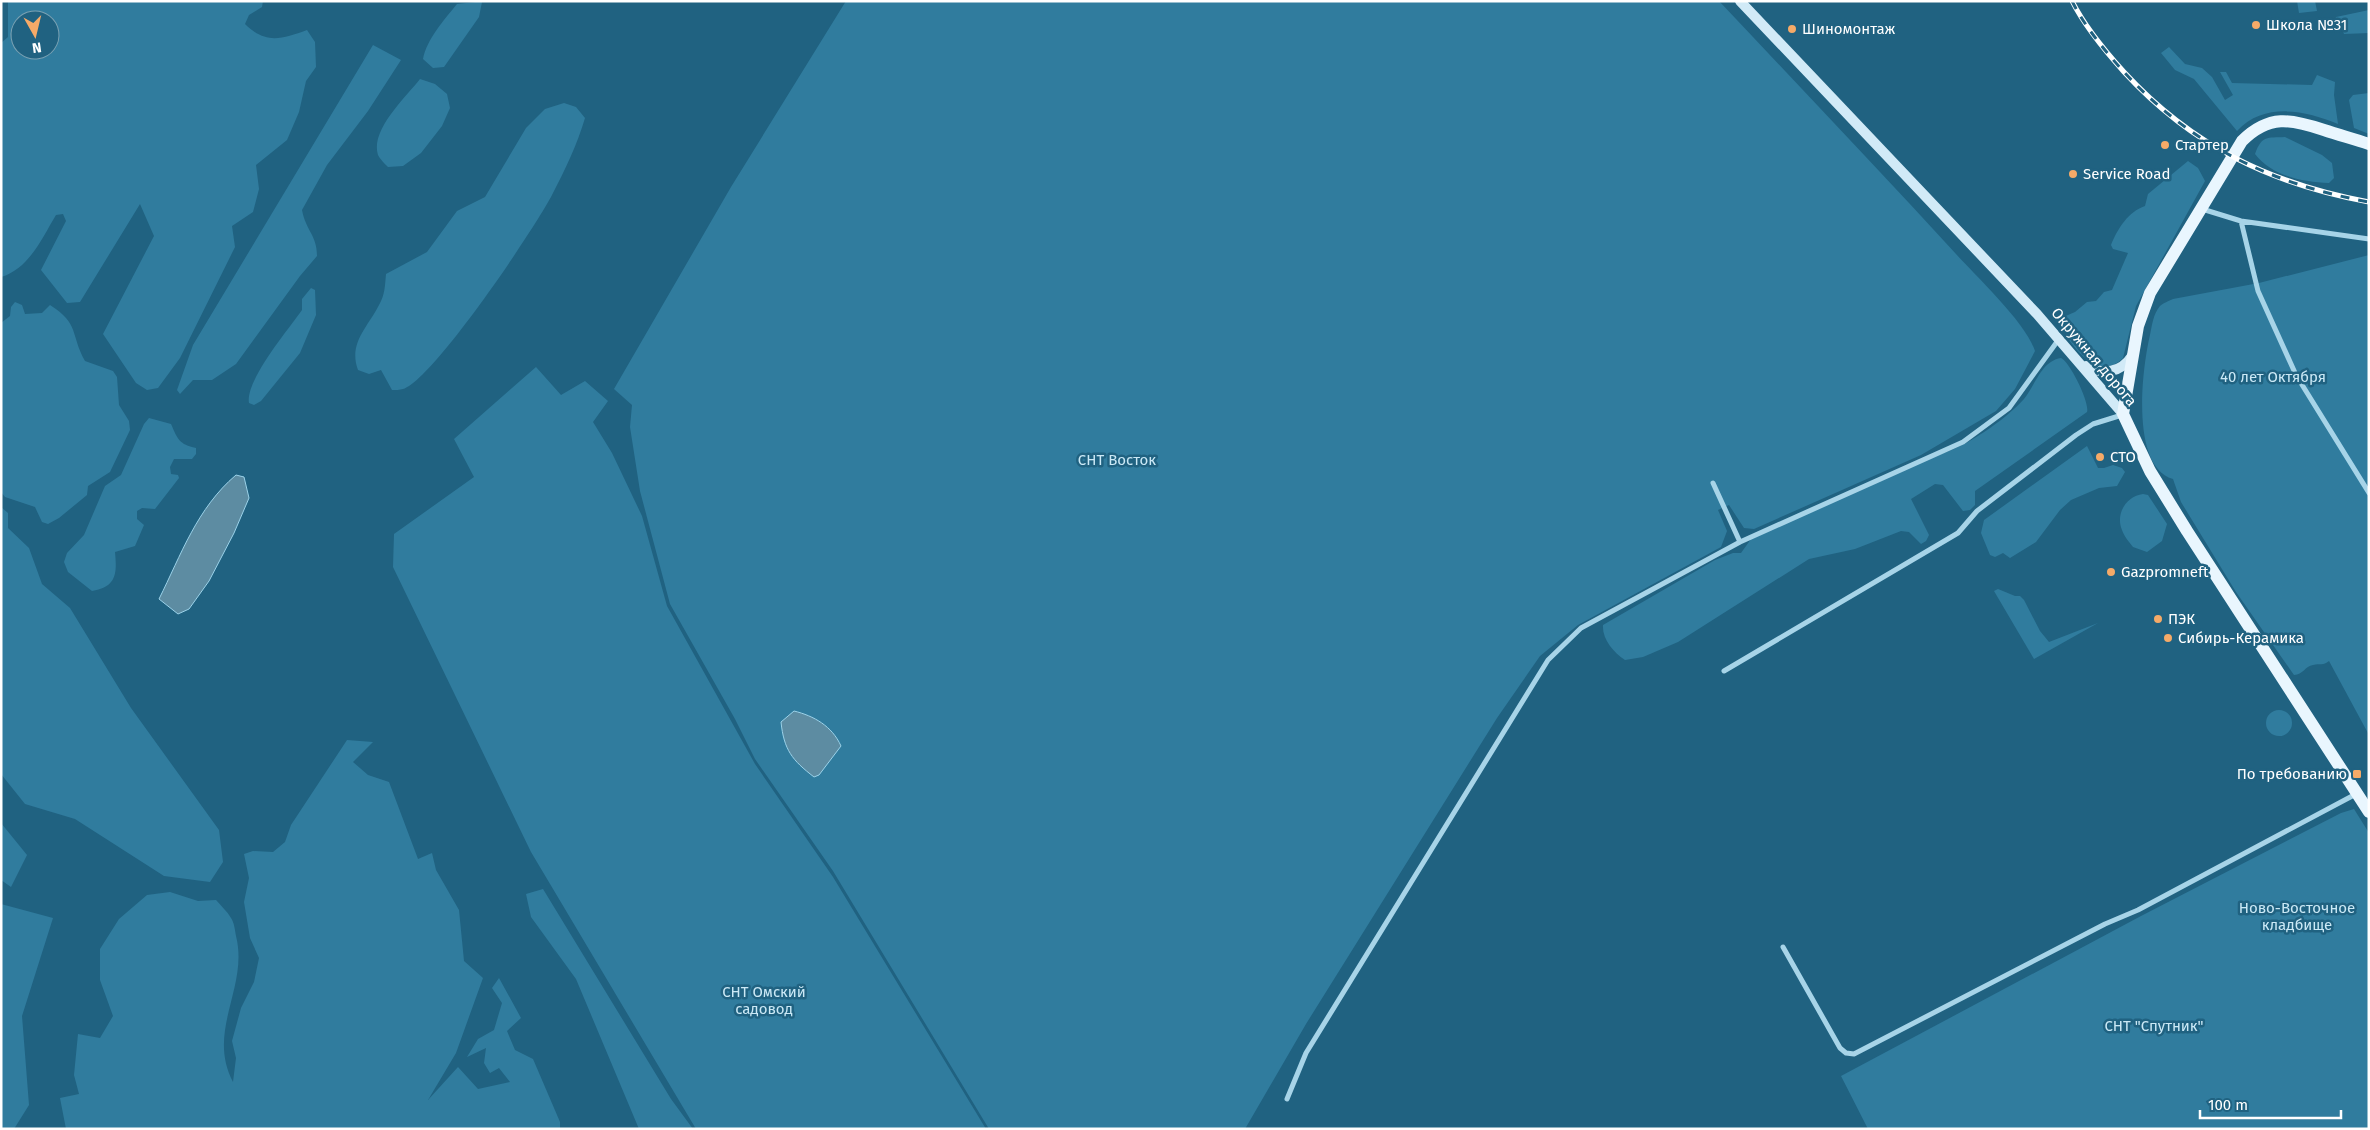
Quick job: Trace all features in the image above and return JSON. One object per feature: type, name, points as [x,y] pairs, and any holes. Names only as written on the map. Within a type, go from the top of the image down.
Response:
[{"type":"main road","name":"Окружная дорога","points":[[1740,1],[2059,339],[2123,414],[2150,471],[2187,531],[2369,812]]},
{"type":"main road","points":[[2123,414],[2138,326],[2150,293],[2242,141],[2265,124],[2284,120],[2300,122],[2369,144]]},
{"type":"main road","points":[[2083,365],[2100,372],[2110,372],[2127,365],[2132,356]]},
{"type":"street","points":[[2200,208],[2241,221],[2369,239]]},
{"type":"street","points":[[2241,221],[2258,291],[2296,375],[2369,493]]},
{"type":"street","points":[[1287,1098],[1306,1053],[1548,660],[1581,628],[1740,542],[1964,442],[2009,408],[2059,339]]},
{"type":"street","points":[[1724,671],[1958,533],[1977,511],[2076,435],[2093,424],[2123,414]]},
{"type":"street","points":[[1713,483],[1740,542]]},
{"type":"street","points":[[1783,947],[1840,1048],[1846,1053],[1854,1054],[2105,924],[2138,910],[2356,794]]},
{"type":"green space","points":[[8,1],[263,1],[262,7],[249,15],[245,24],[253,31],[267,38],[282,38],[307,30],[315,42],[316,67],[306,81],[299,112],[287,140],[256,165],[259,189],[253,212],[232,226],[235,247],[180,358],[158,388],[147,390],[136,383],[103,334],[154,236],[140,204],[80,302],[67,303],[41,270],[66,221],[63,214],[56,215],[40,243],[27,260],[11,273],[1,277],[1,43],[8,37]]},
{"type":"green space","name":"СНТ Восток","points":[[846,1],[1719,1],[2012,314],[2022,327],[2035,351],[2015,389],[1996,411],[1921,455],[1754,529],[1744,528],[1729,505],[1718,510],[1727,531],[1721,547],[1578,625],[1540,656],[1497,718],[1306,1024],[1245,1129],[989,1129],[833,871],[755,759],[735,719],[670,604],[640,491],[630,427],[632,405],[614,389],[731,187]]},
{"type":"green space","points":[[2297,1],[2315,1],[2317,11],[2299,13]]},
{"type":"green space","points":[[482,2],[479,17],[444,67],[433,68],[423,59],[432,37],[457,4]]},
{"type":"green space","points":[[2369,10],[2369,33],[2344,34],[2340,23],[2335,20],[2336,17]]},
{"type":"green space","points":[[373,45],[401,60],[368,111],[327,165],[302,210],[317,249],[317,256],[300,276],[236,364],[212,380],[193,380],[180,394],[177,390],[193,345]]},
{"type":"green space","points":[[2169,47],[2185,64],[2202,68],[2212,77],[2225,100],[2233,95],[2220,72],[2226,72],[2232,83],[2312,85],[2317,75],[2335,82],[2334,95],[2338,124],[2312,115],[2285,111],[2272,112],[2260,116],[2248,122],[2237,131],[2194,79],[2175,70],[2161,53]]},
{"type":"green space","points":[[420,79],[435,84],[447,94],[450,108],[442,126],[421,153],[403,166],[388,167],[378,155],[379,135],[398,104]]},
{"type":"green space","points":[[2369,93],[2369,134],[2354,128],[2349,100],[2353,95]]},
{"type":"green space","points":[[564,103],[576,107],[585,118],[566,167],[552,195],[526,238],[459,332],[437,360],[403,389],[392,390],[381,370],[369,374],[358,370],[356,360],[357,343],[381,301],[386,274],[427,252],[457,211],[485,197],[526,128],[545,109]]},
{"type":"green space","points":[[2285,137],[2322,155],[2332,163],[2334,178],[2329,183],[2308,181],[2288,176],[2270,168],[2255,154],[2260,143],[2266,139]]},
{"type":"green space","points":[[2188,161],[2198,168],[2205,181],[2136,306],[2123,358],[2115,364],[2108,366],[2102,367],[2093,364],[2080,353],[2068,338],[2061,324],[2061,318],[2075,312],[2087,302],[2096,301],[2104,292],[2112,290],[2128,253],[2113,249],[2111,245],[2124,221],[2134,212],[2145,206],[2148,194]]},
{"type":"green space","name":"40 лет Октября","points":[[2369,255],[2369,735],[2329,661],[2310,666],[2300,674],[2294,675],[2236,592],[2181,502],[2173,479],[2159,471],[2150,456],[2142,415],[2142,392],[2152,324],[2154,316],[2161,305],[2173,299],[2259,283]]},
{"type":"green space","points":[[311,288],[315,290],[316,315],[300,353],[261,401],[254,405],[249,403],[250,394],[260,369],[302,310],[302,299]]},
{"type":"green space","points":[[15,302],[22,305],[25,314],[42,313],[50,305],[66,318],[73,330],[85,361],[113,371],[117,377],[119,405],[129,421],[130,430],[110,472],[88,486],[87,495],[59,518],[48,524],[42,522],[35,507],[5,497],[1,492],[1,323],[10,316],[11,307]]},
{"type":"green space","points":[[2061,358],[2065,361],[2078,383],[2085,400],[2087,412],[1975,491],[1975,505],[1970,510],[1963,511],[1943,485],[1935,484],[1911,499],[1929,535],[1926,541],[1921,544],[1909,532],[1901,531],[1855,549],[1809,559],[1678,642],[1643,657],[1625,660],[1609,645],[1604,635],[1603,625],[1715,560],[1733,553],[1741,553],[1751,539],[1972,440],[2016,407],[2028,394],[2043,369],[2054,360]]},
{"type":"green space","name":"СНТ Омский садовод","points":[[536,367],[561,395],[585,381],[608,401],[593,422],[612,453],[642,516],[667,606],[755,764],[833,877],[986,1129],[696,1129],[531,852],[393,567],[394,534],[474,477],[454,439]]},
{"type":"green space","points":[[149,418],[171,424],[180,441],[196,448],[196,454],[192,459],[174,459],[170,467],[171,474],[178,475],[179,478],[155,509],[142,508],[137,511],[137,519],[144,525],[135,546],[115,552],[116,566],[114,578],[106,586],[92,591],[68,572],[64,562],[67,553],[84,535],[105,486],[121,475],[144,424]]},
{"type":"green space","points":[[2087,446],[2098,468],[2113,465],[2122,468],[2125,472],[2117,486],[2099,488],[2071,500],[2060,510],[2036,542],[2010,558],[2003,553],[1995,557],[1990,555],[1981,533],[1984,520]]},
{"type":"green space","points":[[2137,495],[2148,495],[2167,524],[2162,541],[2147,552],[2133,547],[2120,524],[2121,512],[2127,502]]},
{"type":"green space","points":[[1,507],[8,513],[8,528],[29,548],[42,584],[70,608],[131,708],[219,830],[223,862],[210,882],[164,876],[75,819],[25,804],[1,774]]},
{"type":"green space","points":[[1998,589],[2015,596],[2020,596],[2024,600],[2040,631],[2049,642],[2098,623],[2034,659],[1994,591]]},
{"type":"green space","points":[[2279,710],[2288,714],[2292,723],[2288,732],[2279,736],[2270,732],[2266,723],[2270,714]]},
{"type":"green space","points":[[347,740],[373,742],[353,762],[368,775],[389,782],[418,859],[432,853],[436,870],[459,910],[464,961],[483,978],[456,1053],[428,1100],[458,1067],[478,1089],[510,1082],[499,1068],[490,1073],[484,1063],[486,1048],[467,1057],[478,1039],[494,1030],[502,1003],[492,988],[499,978],[521,1018],[507,1031],[515,1050],[533,1059],[560,1122],[560,1129],[66,1129],[60,1098],[79,1094],[74,1075],[78,1034],[100,1038],[113,1016],[100,980],[100,949],[119,919],[147,895],[170,892],[198,901],[216,900],[232,920],[238,955],[237,973],[224,1045],[226,1063],[233,1082],[236,1058],[232,1041],[241,1008],[254,982],[259,958],[250,938],[244,902],[249,878],[244,854],[253,851],[273,852],[285,842],[291,825]]},
{"type":"green space","name":"СНТ \"Спутник\"","points":[[2354,809],[2369,833],[2369,1129],[1868,1129],[1841,1076],[2141,916],[2341,813]]},
{"type":"green space","points":[[1,823],[27,855],[11,887],[1,880]]},
{"type":"green space","points":[[543,889],[671,1099],[693,1129],[639,1129],[576,979],[531,917],[526,894]]},
{"type":"green space","points":[[1,904],[53,918],[22,1016],[29,1105],[14,1129],[1,1129]]},
{"type":"shaded area","points":[[236,475],[244,477],[249,498],[234,533],[209,581],[189,609],[178,614],[159,599],[200,517],[222,488]]},
{"type":"shaded area","points":[[794,711],[822,723],[833,733],[841,746],[819,775],[814,777],[790,754],[784,740],[781,722]]},
{"type":"railway","points":[[2072,1],[2096,38],[2124,72],[2177,121],[2206,141],[2235,158],[2266,172],[2333,194],[2369,202]]},
{"type":"place","name":"Школа №31","points":[[2256,25]]},
{"type":"place","name":"Шиномонтаж","points":[[1792,29]]},
{"type":"place","name":"Стартер","points":[[2165,145]]},
{"type":"place","name":"Service Road","points":[[2073,174]]},
{"type":"place","name":"СТО","points":[[2100,457]]},
{"type":"place","name":"Gazpromneft","points":[[2111,572]]},
{"type":"place","name":"ПЭК","points":[[2158,619]]},
{"type":"place","name":"Сибирь-Керамика","points":[[2168,638]]},
{"type":"place","name":"По требованию","points":[[2357,774]]},
{"type":"park label","name":"Ново-Восточное кладбище","points":[[2297,916]]}]
